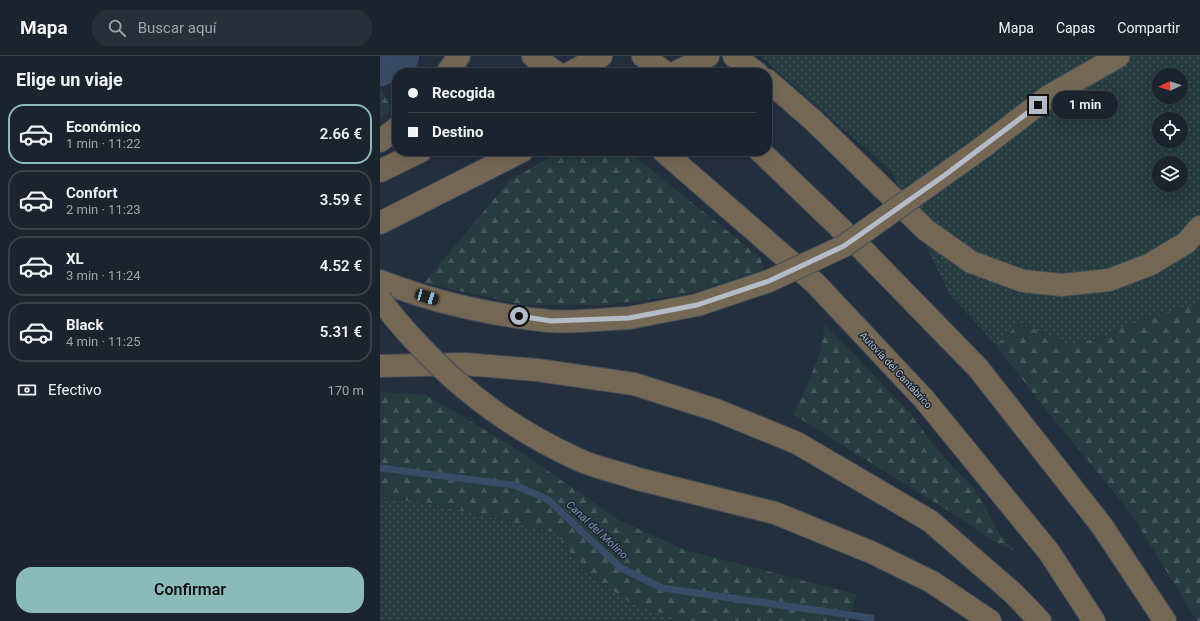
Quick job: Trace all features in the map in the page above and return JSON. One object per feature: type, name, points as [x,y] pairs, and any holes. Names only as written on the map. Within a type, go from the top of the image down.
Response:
[{"type":"highway","points":[[451,68],[459,56]]},
{"type":"highway","points":[[533,56],[550,68]]},
{"type":"highway","points":[[579,68],[601,56]]},
{"type":"highway","points":[[643,56],[659,68]]},
{"type":"highway","points":[[685,68],[708,56]]},
{"type":"highway","points":[[734,56],[750,68]]},
{"type":"highway","points":[[380,281],[442,301],[488,311],[551,321],[629,318],[697,305],[769,281],[844,246],[983,147],[1049,96],[1118,56]]},
{"type":"highway","points":[[772,84],[813,120],[926,230],[971,262],[1023,281],[1062,285],[1109,280],[1149,265],[1186,243],[1200,227]]},
{"type":"highway","points":[[380,141],[392,132]]},
{"type":"highway","points":[[386,169],[411,156]]},
{"type":"highway","points":[[380,223],[512,156]]},
{"type":"highway","name":"Autovía del Cantábrico","points":[[669,156],[816,284],[924,399],[1049,552],[1094,621]]},
{"type":"highway","points":[[765,156],[862,249],[978,368],[1102,526],[1165,621]]},
{"type":"highway","points":[[380,298],[390,313],[431,358],[479,402],[530,435],[578,460],[638,479],[775,513],[872,553],[932,582],[990,621]]},
{"type":"highway","points":[[380,366],[464,364],[537,370],[634,384],[716,410],[796,443],[930,521],[1013,593],[1040,621]]},
{"type":"green space","points":[[760,56],[1200,56],[1200,304],[1145,318],[1098,339],[1068,344],[1020,323],[996,345],[949,294],[891,171]]},
{"type":"green space","points":[[380,87],[392,110],[380,120]]},
{"type":"green space","points":[[552,156],[634,156],[761,258],[764,270],[683,295],[604,305],[522,305],[424,283],[510,180]]},
{"type":"green space","points":[[1200,304],[1200,621],[1197,621],[1130,512],[1039,401],[996,345],[1020,323],[1068,344],[1098,339],[1145,318]]},
{"type":"green space","points":[[825,324],[909,412],[939,452],[974,488],[1000,534],[1014,550],[998,544],[966,522],[794,415],[820,354]]},
{"type":"green space","points":[[380,392],[426,395],[512,446],[619,520],[685,550],[856,594],[849,621],[684,621],[631,603],[581,569],[557,533],[423,502],[380,498]]},
{"type":"green space","points":[[380,498],[423,502],[557,533],[581,569],[631,603],[684,621],[380,621]]},
{"type":"waterway","points":[[380,66],[399,56]]},
{"type":"waterway","name":"Canal del Molino","points":[[380,468],[514,485],[547,499],[621,568],[662,588],[871,618]]},
{"type":"route","points":[[519,316],[551,321],[629,318],[697,305],[769,281],[844,246],[945,175],[1038,105]]}]
